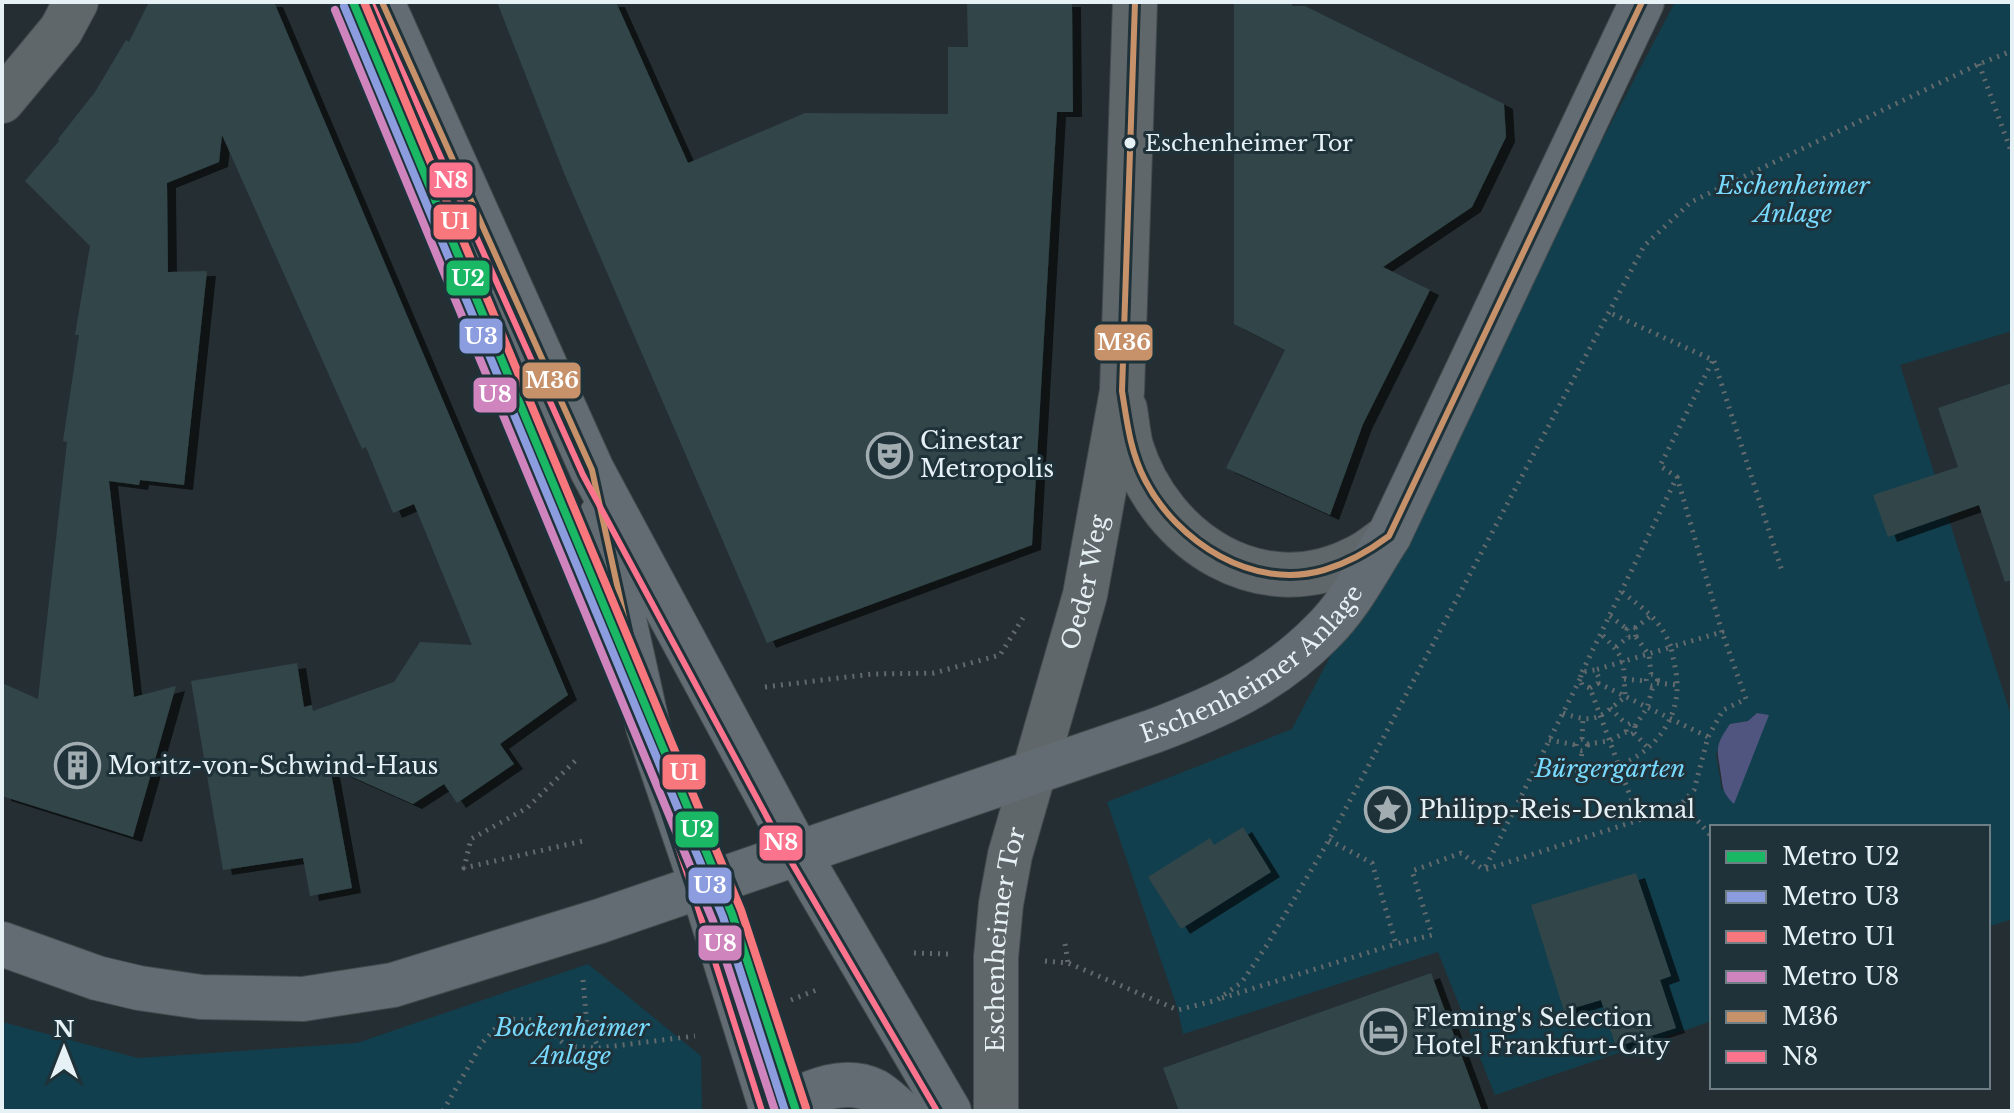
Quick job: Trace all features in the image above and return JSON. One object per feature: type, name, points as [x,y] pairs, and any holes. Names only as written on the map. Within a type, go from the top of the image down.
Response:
[{"type":"main road","points":[[382,2],[592,470],[798,853],[949,1111]]},
{"type":"main road","name":"Eschenheimer Anlage","points":[[798,853],[1203,713],[1240,696],[1270,676],[1324,631],[1350,598],[1389,536],[1642,2]]},
{"type":"main road","points":[[592,470],[648,727],[702,886],[772,1111],[820,1089],[841,1085],[860,1086],[878,1092],[900,1111]]},
{"type":"main road","points":[[2,944],[69,969],[139,988],[201,997],[303,999],[393,985],[600,921],[798,853]]},
{"type":"street","points":[[2,101],[61,30],[76,2]]},
{"type":"street","name":"Oeder Weg","points":[[1035,772],[1085,595],[1122,391],[1135,2]]},
{"type":"street","name":"Oeder Weg","points":[[1122,391],[1131,445],[1148,484],[1168,514],[1193,541],[1220,558],[1254,571],[1285,575],[1321,571],[1358,557],[1389,536]]},
{"type":"street","name":"Eschenheimer Tor","points":[[996,1111],[996,957],[1001,904],[1010,855],[1035,772]]},
{"type":"path","points":[[1217,1000],[1242,982],[1329,840],[1644,246],[1691,202],[2012,51]]},
{"type":"path","points":[[1979,64],[2012,154]]},
{"type":"path","points":[[1608,312],[1713,360],[1783,574]]},
{"type":"path","points":[[1484,870],[1682,803],[1694,790],[1708,737],[1723,710],[1746,699],[1722,632],[1677,477],[1660,466],[1713,360]]},
{"type":"path","points":[[1484,870],[1677,477]]},
{"type":"path","points":[[1536,764],[1580,772],[1619,768],[1649,749],[1672,719],[1678,685],[1671,647],[1663,628],[1652,615],[1622,592]]},
{"type":"path","points":[[1616,647],[1628,633],[1652,615]]},
{"type":"path","points":[[1610,616],[1636,637],[1649,655],[1651,674],[1646,681]]},
{"type":"path","points":[[1635,628],[1636,637]]},
{"type":"path","points":[[1582,672],[1722,632]]},
{"type":"path","points":[[1601,634],[1616,647],[1624,662],[1625,697]]},
{"type":"path","points":[[760,688],[872,674],[934,673],[1000,655]]},
{"type":"path","points":[[1595,670],[1598,683]]},
{"type":"path","points":[[1610,708],[1630,735],[1647,708],[1655,685],[1656,675],[1651,674]]},
{"type":"path","points":[[1580,679],[1582,685],[1590,688],[1639,820]]},
{"type":"path","points":[[1624,679],[1655,685],[1678,685]]},
{"type":"path","points":[[1598,683],[1708,737]]},
{"type":"path","points":[[1590,688],[1598,683]]},
{"type":"path","points":[[1563,713],[1583,720],[1601,718],[1625,697]]},
{"type":"path","points":[[1583,720],[1582,739],[1587,744]]},
{"type":"path","points":[[1587,744],[1609,741],[1631,723],[1649,749]]},
{"type":"path","points":[[1576,745],[1582,739]]},
{"type":"path","points":[[1549,740],[1576,745],[1582,751]]},
{"type":"path","points":[[1580,772],[1582,751],[1587,744]]},
{"type":"path","points":[[575,761],[527,808],[471,839],[464,868],[583,841]]},
{"type":"path","points":[[1682,803],[1710,835]]},
{"type":"path","points":[[1329,840],[1372,863],[1396,944]]},
{"type":"path","points":[[1065,944],[1068,963],[1178,1010],[1432,935],[1412,871],[1461,853],[1484,870]]},
{"type":"path","points":[[443,1111],[482,1043],[504,1019],[538,1020],[566,1046],[599,1048],[694,1037],[919,951]]},
{"type":"path","points":[[583,980],[587,1026],[599,1048]]},
{"type":"green space","name":"Eschenheimer Anlage","points":[[1675,2],[2012,2],[2012,331],[1900,365],[2012,719],[2012,919],[1990,926],[1990,825],[1710,825],[1710,1022],[1495,1095],[1438,952],[1183,1034],[1178,1010],[1107,802],[1292,729]],"holes":[[[1748,721],[1722,791],[1716,754],[1730,724]]]},
{"type":"green space","name":"Bockenheimer Anlage","points":[[588,964],[701,1056],[702,1111],[2,1111],[2,1022],[138,1058],[357,1043]]},
{"type":"shaded area","points":[[1757,713],[1769,715],[1734,804],[1723,787],[1719,743],[1730,724],[1748,721]]},
{"type":"building","points":[[149,2],[274,2],[568,695],[500,744],[514,764],[457,803],[444,784],[413,804],[330,767],[352,888],[310,896],[303,858],[223,870],[191,681],[297,663],[304,707],[312,705],[313,711],[394,682],[420,642],[472,645],[414,504],[393,513],[366,447],[362,449],[222,135],[219,162],[167,183],[168,272],[207,271],[184,485],[140,480],[139,485],[109,481],[134,697],[176,686],[133,837],[2,796],[2,683],[38,699],[67,442],[63,441],[79,335],[75,335],[90,246],[25,181],[95,92],[126,40],[129,42]]},
{"type":"building","points":[[497,2],[616,2],[688,163],[805,113],[948,114],[948,47],[968,47],[967,2],[1072,2],[1073,112],[1057,112],[1032,545],[767,643],[564,173]]},
{"type":"building","points":[[1234,2],[1292,2],[1292,6],[1305,6],[1504,104],[1506,137],[1472,207],[1383,267],[1430,290],[1363,424],[1330,515],[1226,468],[1285,350],[1234,324]]},
{"type":"building","points":[[2012,383],[2012,580],[2005,582],[1979,505],[1888,537],[1873,495],[1958,467],[1938,408]]},
{"type":"building","points":[[1243,827],[1271,872],[1181,929],[1148,877],[1210,838],[1214,845]]},
{"type":"building","points":[[1636,873],[1671,976],[1660,980],[1676,1028],[1616,1047],[1601,1000],[1564,1011],[1531,905]]},
{"type":"building","name":"Fleming's Selection Hotel Frankfurt-City","points":[[1431,973],[1482,1111],[1179,1111],[1163,1068]]},
{"type":"metro line","name":"U2","points":[[353,2],[732,914],[796,1111]]},
{"type":"metro line","name":"U1","points":[[364,2],[741,910],[806,1108]]},
{"type":"metro line","name":"U3","points":[[344,6],[723,917],[785,1111]]},
{"type":"metro line","name":"U8","points":[[335,10],[713,921],[775,1111]]},
{"type":"transit line","name":"M36","points":[[382,2],[592,470],[648,727],[702,886],[772,1111]]},
{"type":"transit line","name":"M36","points":[[1135,2],[1122,391],[1132,447],[1145,480],[1159,503],[1197,541],[1245,567],[1271,574],[1297,575],[1341,564],[1389,536],[1642,2]]},
{"type":"transit line","name":"N8","points":[[373,6],[583,475],[789,858],[937,1111]]},
{"type":"transit line","name":"N8","points":[[606,584],[639,730],[762,1111]]},
{"type":"place","name":"Eschenheimer Tor","points":[[1130,143]]},
{"type":"place","name":"Cinestar Metropolis","points":[[889,455]]},
{"type":"place","name":"Moritz-von-Schwind-Haus","points":[[77,766]]},
{"type":"place","name":"Philipp-Reis-Denkmal","points":[[1388,810]]},
{"type":"place","name":"Fleming's Selection Hotel Frankfurt-City","points":[[1383,1032]]},
{"type":"park label","name":"Bürgergarten","points":[[1610,769]]}]
